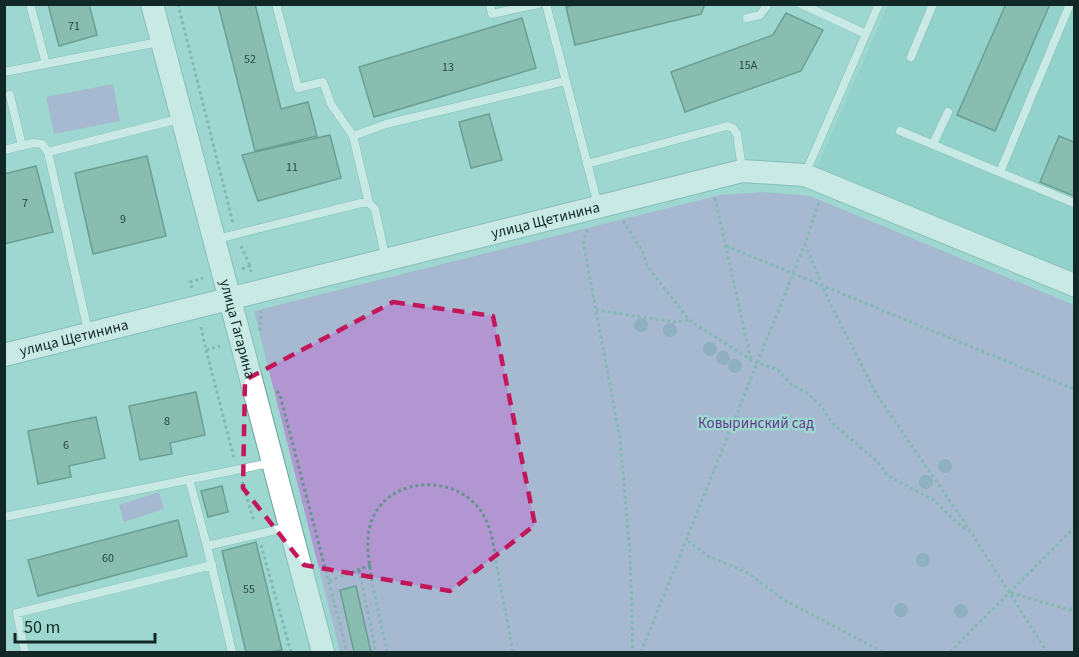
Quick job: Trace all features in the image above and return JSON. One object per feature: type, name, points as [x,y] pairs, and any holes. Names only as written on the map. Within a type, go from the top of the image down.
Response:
[{"type":"street","name":"улица Гагарина","points":[[152,4],[183,118],[226,237],[231,298],[240,341],[323,652]]},
{"type":"street","name":"улица Щетинина","points":[[4,355],[88,332],[386,261],[742,171],[815,179],[1074,285]]},
{"type":"lane","points":[[30,4],[46,64]]},
{"type":"lane","points":[[276,4],[298,88],[323,82],[331,104],[353,136],[369,203],[375,209],[386,261]]},
{"type":"lane","points":[[490,4],[492,14],[538,4]]},
{"type":"lane","points":[[546,4],[587,164],[605,204]]},
{"type":"lane","points":[[747,18],[760,15],[768,4]]},
{"type":"lane","points":[[801,4],[866,34]]},
{"type":"lane","points":[[815,179],[866,34],[879,4]]},
{"type":"lane","points":[[911,57],[933,4]]},
{"type":"lane","points":[[1000,172],[1070,4]]},
{"type":"lane","points":[[4,72],[163,41]]},
{"type":"lane","points":[[353,136],[386,124],[565,81]]},
{"type":"lane","points":[[10,95],[22,146]]},
{"type":"lane","points":[[933,144],[948,112]]},
{"type":"lane","points":[[48,152],[183,118]]},
{"type":"lane","points":[[587,164],[727,126],[733,128],[737,134],[742,171]]},
{"type":"lane","points":[[900,131],[1074,203]]},
{"type":"lane","points":[[4,150],[33,142],[42,144],[48,152],[88,332]]},
{"type":"lane","points":[[226,237],[361,203],[369,203]]},
{"type":"lane","points":[[4,517],[274,462]]},
{"type":"lane","points":[[189,479],[232,652]]},
{"type":"lane","points":[[207,546],[291,526]]},
{"type":"lane","points":[[25,652],[17,614],[212,565]]},
{"type":"path","points":[[178,4],[226,237],[250,266]]},
{"type":"path","points":[[711,178],[751,360]]},
{"type":"path","points":[[641,652],[688,540],[756,361],[805,244],[815,179]]},
{"type":"path","points":[[633,652],[630,554],[620,439],[583,241],[605,204],[643,252],[647,266],[689,320],[751,360],[778,370],[792,385],[807,393],[821,406],[833,424],[877,461],[888,476],[935,501],[971,532]]},
{"type":"path","points":[[805,244],[877,395],[971,532],[1047,652]]},
{"type":"path","points":[[726,246],[1074,389]]},
{"type":"path","points":[[596,310],[675,322],[689,320]]},
{"type":"path","points":[[206,350],[291,652]]},
{"type":"path","points":[[387,652],[371,566],[369,530],[378,510],[393,495],[413,485],[434,483],[455,489],[473,501],[485,518],[492,538],[513,652]]},
{"type":"path","points":[[950,652],[1074,528]]},
{"type":"path","points":[[688,540],[708,556],[748,573],[784,600],[883,652]]},
{"type":"path","points":[[329,581],[371,566]]},
{"type":"path","points":[[359,570],[376,652]]},
{"type":"path","points":[[1009,592],[1074,611]]},
{"type":"highlighted area","points":[[393,302],[493,316],[535,525],[450,591],[304,565],[243,488],[245,380]]},
{"type":"shaded area","points":[[888,5],[1074,5],[1074,273],[817,167]]},
{"type":"green space","points":[[113,84],[120,121],[54,134],[46,97]]},
{"type":"green space","name":"Ковыринский сад","points":[[763,192],[810,196],[1074,305],[1074,652],[340,652],[254,311],[720,195]]},
{"type":"green space","points":[[159,492],[164,509],[124,522],[119,505]]},
{"type":"building","points":[[48,4],[89,4],[97,35],[59,46]]},
{"type":"building","points":[[218,4],[255,4],[281,109],[308,102],[317,136],[255,151]]},
{"type":"building","points":[[577,4],[705,4],[701,14],[575,45],[566,7]]},
{"type":"building","points":[[1006,4],[1050,4],[995,131],[957,115]]},
{"type":"building","points":[[786,13],[823,30],[801,71],[685,112],[671,72],[773,35]]},
{"type":"building","points":[[522,18],[536,68],[374,117],[359,67]]},
{"type":"building","points":[[489,114],[502,160],[471,168],[459,122]]},
{"type":"building","points":[[330,135],[341,178],[258,201],[242,155]]},
{"type":"building","points":[[1059,136],[1074,142],[1074,196],[1040,182]]},
{"type":"building","points":[[147,156],[166,236],[93,254],[75,173]]},
{"type":"building","points":[[36,166],[53,232],[4,244],[4,174]]},
{"type":"building","points":[[196,392],[205,435],[170,443],[172,454],[140,460],[129,406]]},
{"type":"building","points":[[96,417],[105,458],[69,466],[71,477],[38,484],[28,431]]},
{"type":"building","points":[[222,486],[228,512],[208,517],[201,491]]},
{"type":"building","points":[[178,520],[187,556],[38,596],[28,560]]},
{"type":"building","points":[[256,542],[282,650],[246,652],[222,551]]},
{"type":"building","points":[[356,586],[371,652],[354,652],[340,590]]}]
